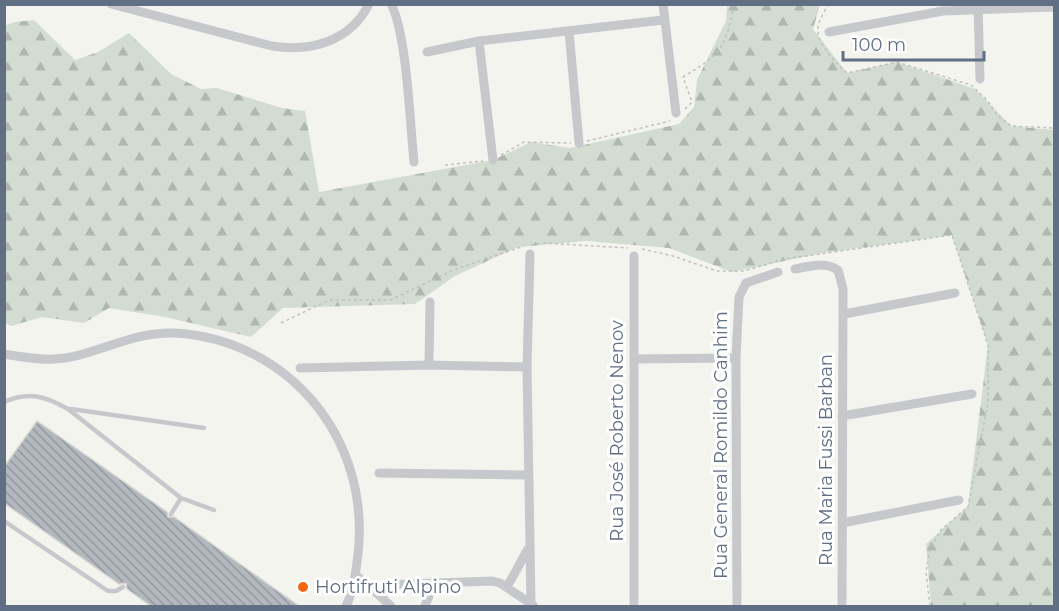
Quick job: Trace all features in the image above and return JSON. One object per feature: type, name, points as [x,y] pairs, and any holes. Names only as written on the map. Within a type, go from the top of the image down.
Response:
[{"type":"street","points":[[111,4],[293,50],[314,47],[335,39],[356,23],[369,4]]},
{"type":"street","points":[[391,4],[397,15],[402,46],[414,162]]},
{"type":"street","points":[[663,4],[663,20],[677,116]]},
{"type":"street","points":[[829,32],[907,15],[943,10],[1054,7]]},
{"type":"street","points":[[978,8],[980,79]]},
{"type":"street","points":[[427,52],[479,41],[663,20]]},
{"type":"street","points":[[569,31],[579,143]]},
{"type":"street","points":[[479,41],[493,160]]},
{"type":"street","points":[[530,254],[527,367],[529,547],[533,605]]},
{"type":"street","name":"Rua José Roberto Nenov","points":[[634,256],[634,606]]},
{"type":"street","points":[[795,269],[822,264],[838,270],[843,289],[844,314],[955,293]]},
{"type":"street","name":"Rua General Romildo Canhim","points":[[737,606],[736,358],[741,291],[746,283],[778,272]]},
{"type":"street","points":[[429,365],[430,302]]},
{"type":"street","name":"Rua Maria Fussi Barban","points":[[842,606],[844,314]]},
{"type":"street","points":[[4,354],[56,360],[140,336],[171,333],[208,336],[245,349],[285,373],[316,404],[333,427],[349,464],[360,520],[356,575],[347,603],[357,606]]},
{"type":"street","points":[[634,359],[736,358]]},
{"type":"street","points":[[300,368],[429,365],[527,367]]},
{"type":"street","points":[[842,416],[972,394]]},
{"type":"street","points":[[379,473],[528,475]]},
{"type":"street","points":[[842,523],[959,500]]},
{"type":"street","points":[[507,587],[529,547]]},
{"type":"street","points":[[356,575],[390,606]]},
{"type":"street","points":[[383,585],[492,581],[507,587],[533,605]]},
{"type":"street","points":[[425,606],[434,583]]},
{"type":"lane","points":[[4,402],[17,396],[41,395],[68,409],[181,498],[214,510]]},
{"type":"lane","points":[[68,409],[204,428]]},
{"type":"lane","points":[[171,514],[181,498]]},
{"type":"lane","points":[[4,521],[108,591],[117,591],[123,587]]},
{"type":"path","points":[[445,165],[493,160],[524,142],[579,143],[677,116],[692,102],[683,77],[713,58],[728,36],[735,4]]},
{"type":"path","points":[[828,4],[818,28],[819,36],[832,59],[847,73],[897,62],[971,85],[988,101],[997,115],[1011,126],[1054,128]]},
{"type":"green space","points":[[727,5],[820,5],[813,29],[847,73],[897,62],[975,89],[1011,126],[1054,130],[1054,606],[931,606],[926,544],[968,506],[988,345],[952,235],[822,253],[732,272],[669,248],[586,241],[518,247],[455,276],[415,304],[283,308],[251,337],[165,317],[109,308],[84,323],[42,317],[11,326],[5,323],[4,26],[34,20],[75,60],[98,52],[129,33],[171,74],[201,89],[217,88],[282,108],[305,111],[319,192],[493,160],[531,142],[570,148],[679,124],[694,107],[697,80],[726,21]]},
{"type":"building","points":[[37,421],[167,512],[168,517],[174,517],[299,606],[151,606],[127,589],[126,583],[119,584],[4,503],[4,467]]},
{"type":"place","name":"Hortifruti Alpino","points":[[303,587]]}]
